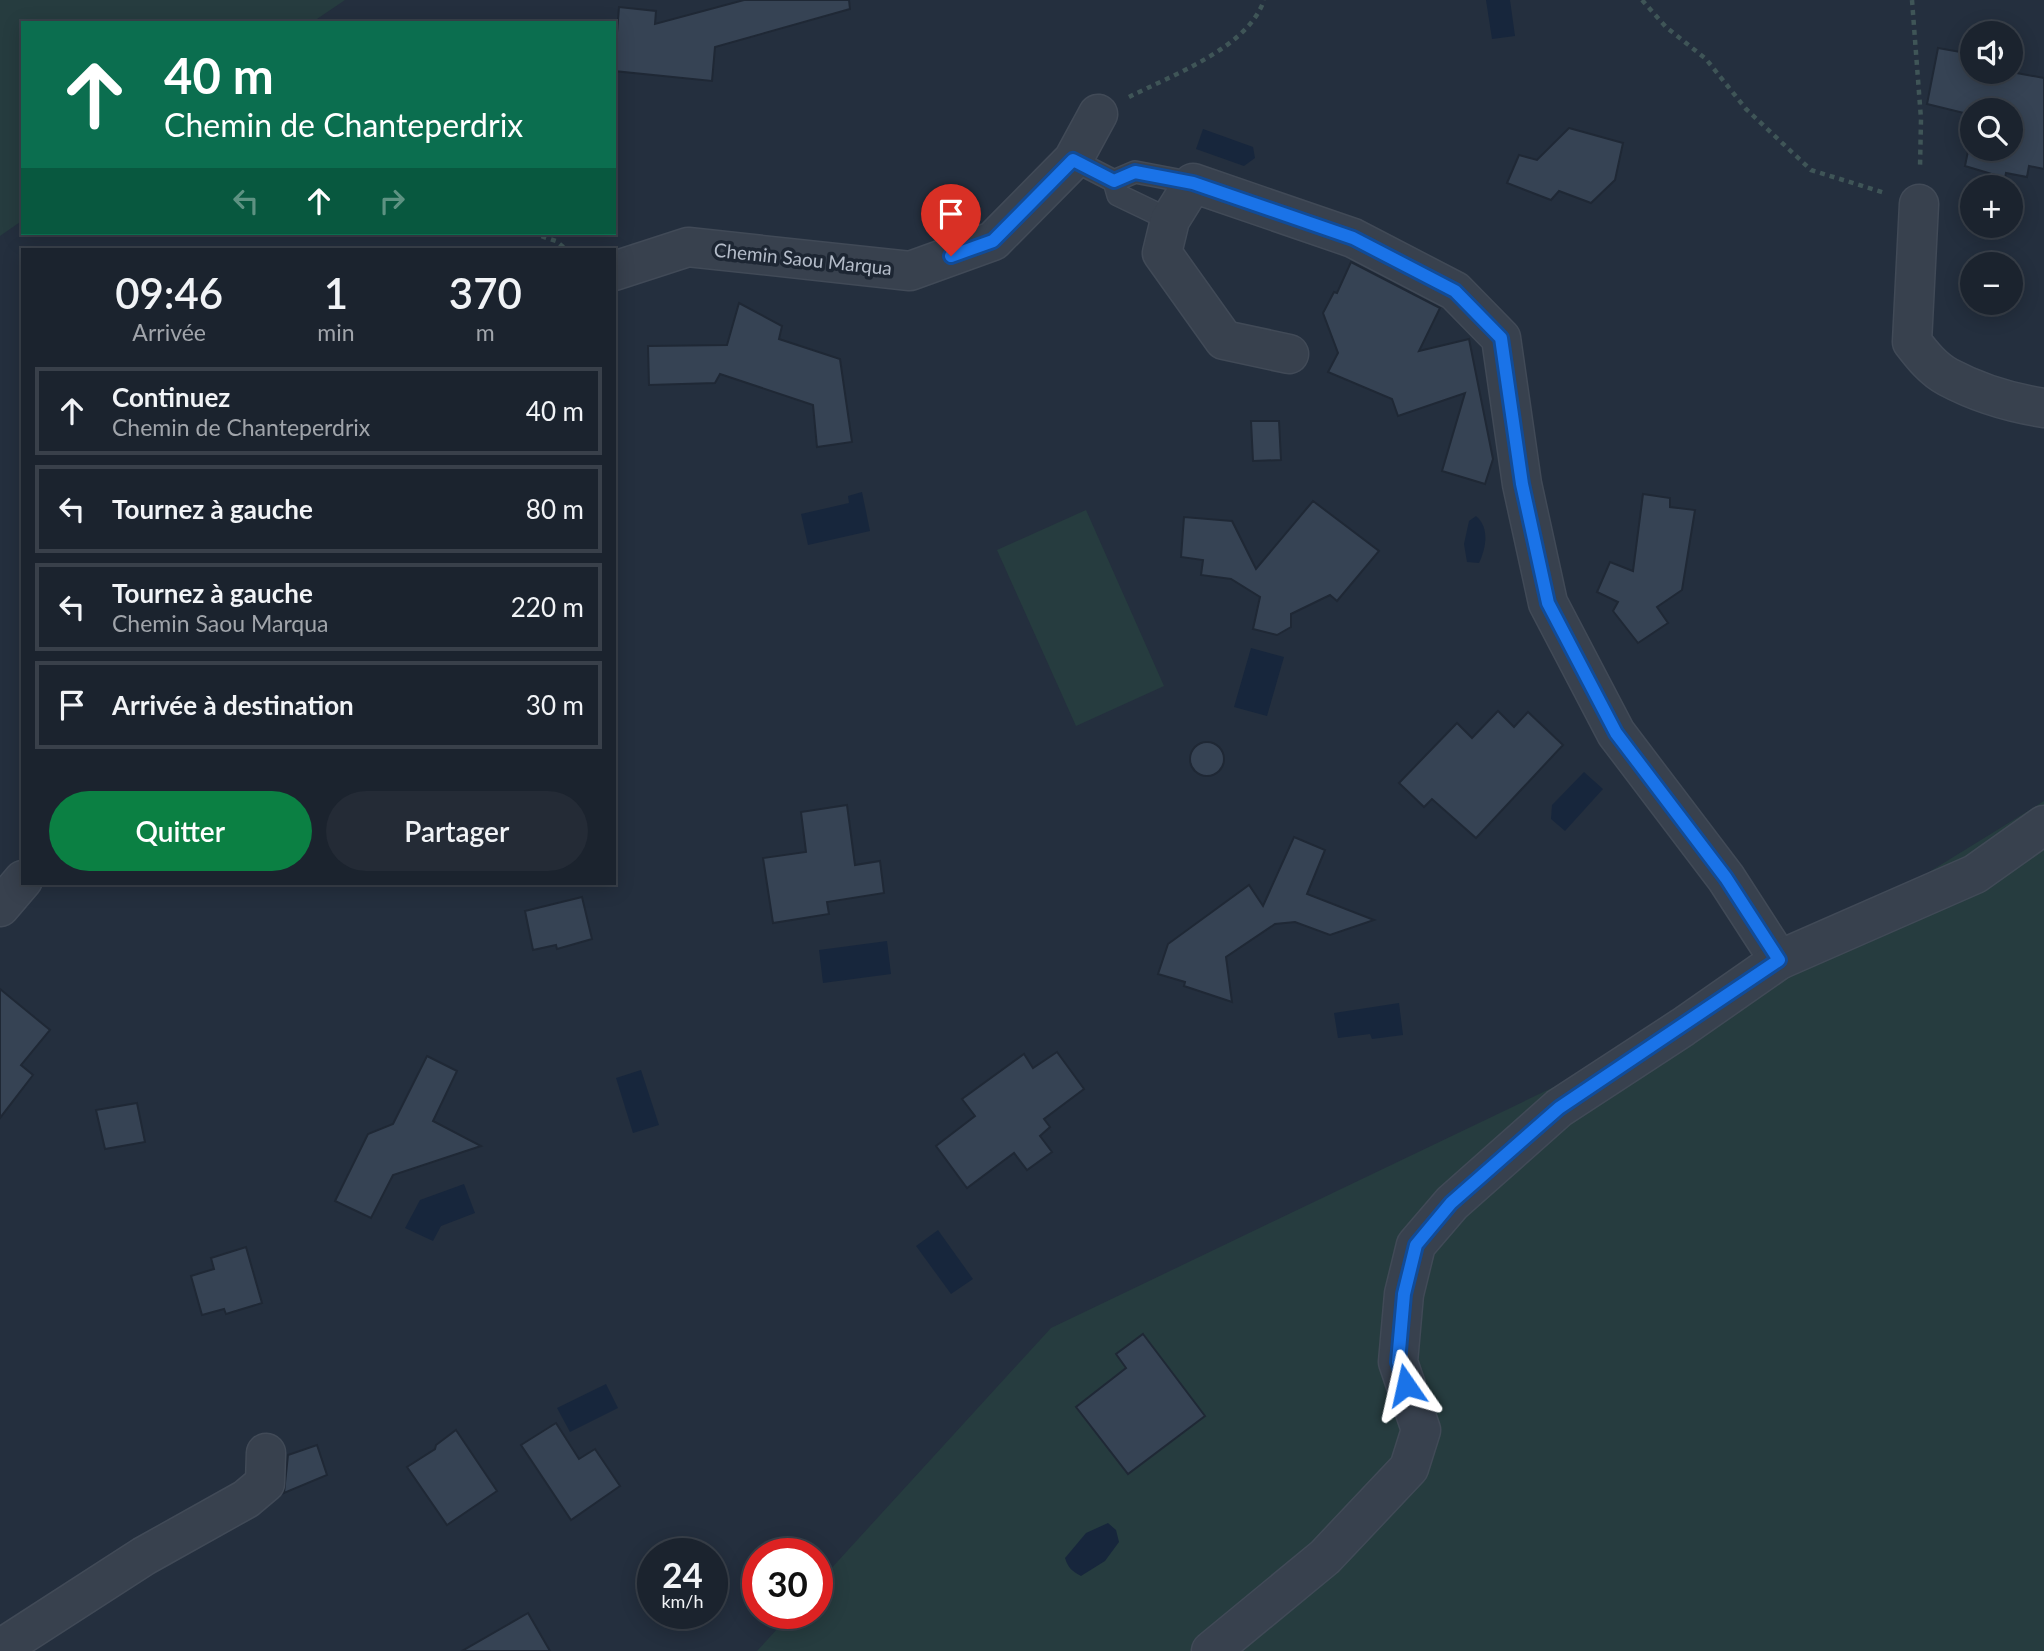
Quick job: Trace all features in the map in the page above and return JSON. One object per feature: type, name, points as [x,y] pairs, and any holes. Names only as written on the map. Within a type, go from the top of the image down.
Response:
[{"type":"street","name":"Chemin Saou Marqua","points":[[616,270],[688,247],[910,271],[993,241],[1073,160],[1098,114]]},
{"type":"street","points":[[1289,354],[1224,340],[1162,253],[1170,220],[1193,183],[1353,238],[1455,291],[1501,338],[1522,484],[1548,603],[1616,733],[1726,878],[1779,960]]},
{"type":"street","points":[[1919,204],[1912,342],[1927,360],[1947,377],[1997,396],[2044,408]]},
{"type":"street","points":[[1211,1651],[1325,1557],[1409,1468],[1421,1430],[1398,1362],[1404,1294],[1416,1245],[1451,1203],[1559,1108],[1779,960],[1975,874],[2044,825]]},
{"type":"street","points":[[0,907],[21,882]]},
{"type":"street","points":[[0,1649],[144,1556],[246,1499],[265,1483],[266,1453]]},
{"type":"lane","points":[[1073,160],[1114,181],[1118,195],[1170,220]]},
{"type":"lane","points":[[1114,181],[1135,172],[1193,183]]},
{"type":"path","points":[[1098,114],[1246,31],[1264,0]]},
{"type":"path","points":[[1642,0],[1666,27],[1706,59],[1746,109],[1811,170],[1919,204],[1921,119],[1912,0]]},
{"type":"path","points":[[538,235],[556,241],[565,248]]},
{"type":"green space","points":[[0,0],[345,0],[314,21],[21,21],[21,221],[0,236]]},
{"type":"green space","points":[[1086,510],[1164,686],[1076,726],[997,550]]},
{"type":"green space","points":[[2044,801],[2044,1651],[757,1651],[777,1629],[833,1629],[833,1566],[1051,1328],[1675,1029]]},
{"type":"water","points":[[1486,0],[1510,0],[1515,36],[1492,39]]},
{"type":"water","points":[[1203,129],[1253,147],[1255,158],[1244,166],[1196,149]]},
{"type":"water","points":[[862,492],[870,531],[808,545],[801,514],[849,503],[848,496]]},
{"type":"water","points":[[1476,516],[1485,532],[1479,563],[1467,562],[1464,544],[1469,521]]},
{"type":"water","points":[[1251,648],[1284,657],[1267,716],[1234,707]]},
{"type":"water","points":[[1584,772],[1603,789],[1565,831],[1551,819],[1552,805]]},
{"type":"water","points":[[887,941],[891,974],[823,983],[819,950]]},
{"type":"water","points":[[1399,1003],[1403,1035],[1372,1039],[1370,1034],[1338,1038],[1334,1013]]},
{"type":"water","points":[[641,1070],[659,1125],[633,1133],[616,1078]]},
{"type":"water","points":[[464,1184],[475,1213],[441,1226],[433,1241],[405,1228],[420,1200]]},
{"type":"water","points":[[938,1230],[973,1279],[951,1294],[916,1246]]},
{"type":"water","points":[[606,1384],[618,1408],[570,1432],[557,1408]]},
{"type":"water","points":[[1108,1523],[1116,1530],[1119,1542],[1105,1561],[1081,1576],[1071,1569],[1065,1558],[1086,1533]]},
{"type":"building","points":[[744,0],[849,0],[850,9],[715,47],[712,81],[616,71],[619,7],[656,11],[655,24]]},
{"type":"building","points":[[1938,48],[1960,52],[1960,84],[2023,84],[2023,74],[2044,78],[2044,169],[2029,166],[2027,177],[2006,173],[1995,175],[1965,166],[1966,161],[2023,161],[2023,98],[1960,98],[1960,112],[1927,104]]},
{"type":"building","points":[[1569,128],[1623,143],[1615,180],[1591,203],[1559,191],[1551,200],[1507,183],[1519,155],[1537,160]]},
{"type":"building","points":[[1351,262],[1440,308],[1419,351],[1469,339],[1493,459],[1485,484],[1442,471],[1465,393],[1398,416],[1392,399],[1328,372],[1338,353],[1323,313],[1334,292],[1337,293]]},
{"type":"building","points":[[739,303],[782,326],[779,339],[840,359],[852,442],[817,447],[813,405],[720,374],[715,383],[649,385],[648,346],[727,345]]},
{"type":"building","points":[[1251,421],[1279,421],[1281,460],[1253,461]]},
{"type":"building","points":[[1643,494],[1670,498],[1670,507],[1695,510],[1682,590],[1657,607],[1668,623],[1638,643],[1613,611],[1618,602],[1597,592],[1610,562],[1633,571]]},
{"type":"building","points":[[1313,501],[1379,551],[1337,601],[1330,595],[1291,614],[1291,627],[1277,635],[1253,629],[1260,597],[1231,579],[1201,575],[1203,560],[1181,557],[1184,517],[1232,521],[1256,569]]},
{"type":"building","points":[[1498,711],[1514,727],[1528,712],[1563,745],[1476,838],[1432,799],[1424,807],[1399,783],[1457,723],[1472,738]]},
{"type":"building","points":[[1207,742],[1219,747],[1224,759],[1219,771],[1207,776],[1195,771],[1190,759],[1195,747]]},
{"type":"building","points":[[847,805],[855,865],[880,861],[884,893],[827,902],[829,914],[773,923],[763,858],[806,852],[801,812]]},
{"type":"building","points":[[1294,837],[1325,850],[1307,894],[1374,920],[1330,935],[1295,922],[1275,924],[1226,957],[1232,1002],[1158,974],[1168,944],[1249,885],[1263,906]]},
{"type":"building","points":[[582,897],[592,939],[557,949],[556,945],[533,950],[525,911]]},
{"type":"building","points":[[0,989],[50,1030],[21,1065],[33,1075],[0,1118]]},
{"type":"building","points":[[1057,1052],[1084,1089],[1044,1119],[1050,1127],[1040,1136],[1052,1152],[1027,1170],[1014,1153],[967,1188],[936,1146],[975,1116],[962,1099],[1024,1054],[1033,1068]]},
{"type":"building","points":[[427,1056],[457,1071],[433,1121],[481,1146],[393,1175],[371,1218],[335,1201],[368,1134],[393,1124]]},
{"type":"building","points":[[137,1103],[145,1142],[105,1149],[96,1110]]},
{"type":"building","points":[[246,1247],[262,1303],[226,1314],[224,1309],[202,1315],[191,1276],[214,1269],[211,1258]]},
{"type":"building","points":[[1143,1334],[1205,1416],[1128,1474],[1076,1407],[1126,1368],[1116,1354]]},
{"type":"building","points":[[556,1423],[579,1459],[595,1449],[620,1486],[571,1520],[521,1445]]},
{"type":"building","points":[[456,1430],[497,1491],[447,1525],[407,1467],[435,1449],[436,1445]]},
{"type":"building","points":[[317,1445],[327,1475],[284,1493],[288,1455]]},
{"type":"building","points":[[528,1613],[550,1651],[462,1651]]},
{"type":"route","points":[[951,256],[993,241],[1073,160],[1114,181],[1135,172],[1193,183],[1353,238],[1455,291],[1501,338],[1522,484],[1548,603],[1616,733],[1726,878],[1779,960],[1559,1108],[1451,1203],[1416,1245],[1404,1294],[1398,1362],[1406,1385]]}]
